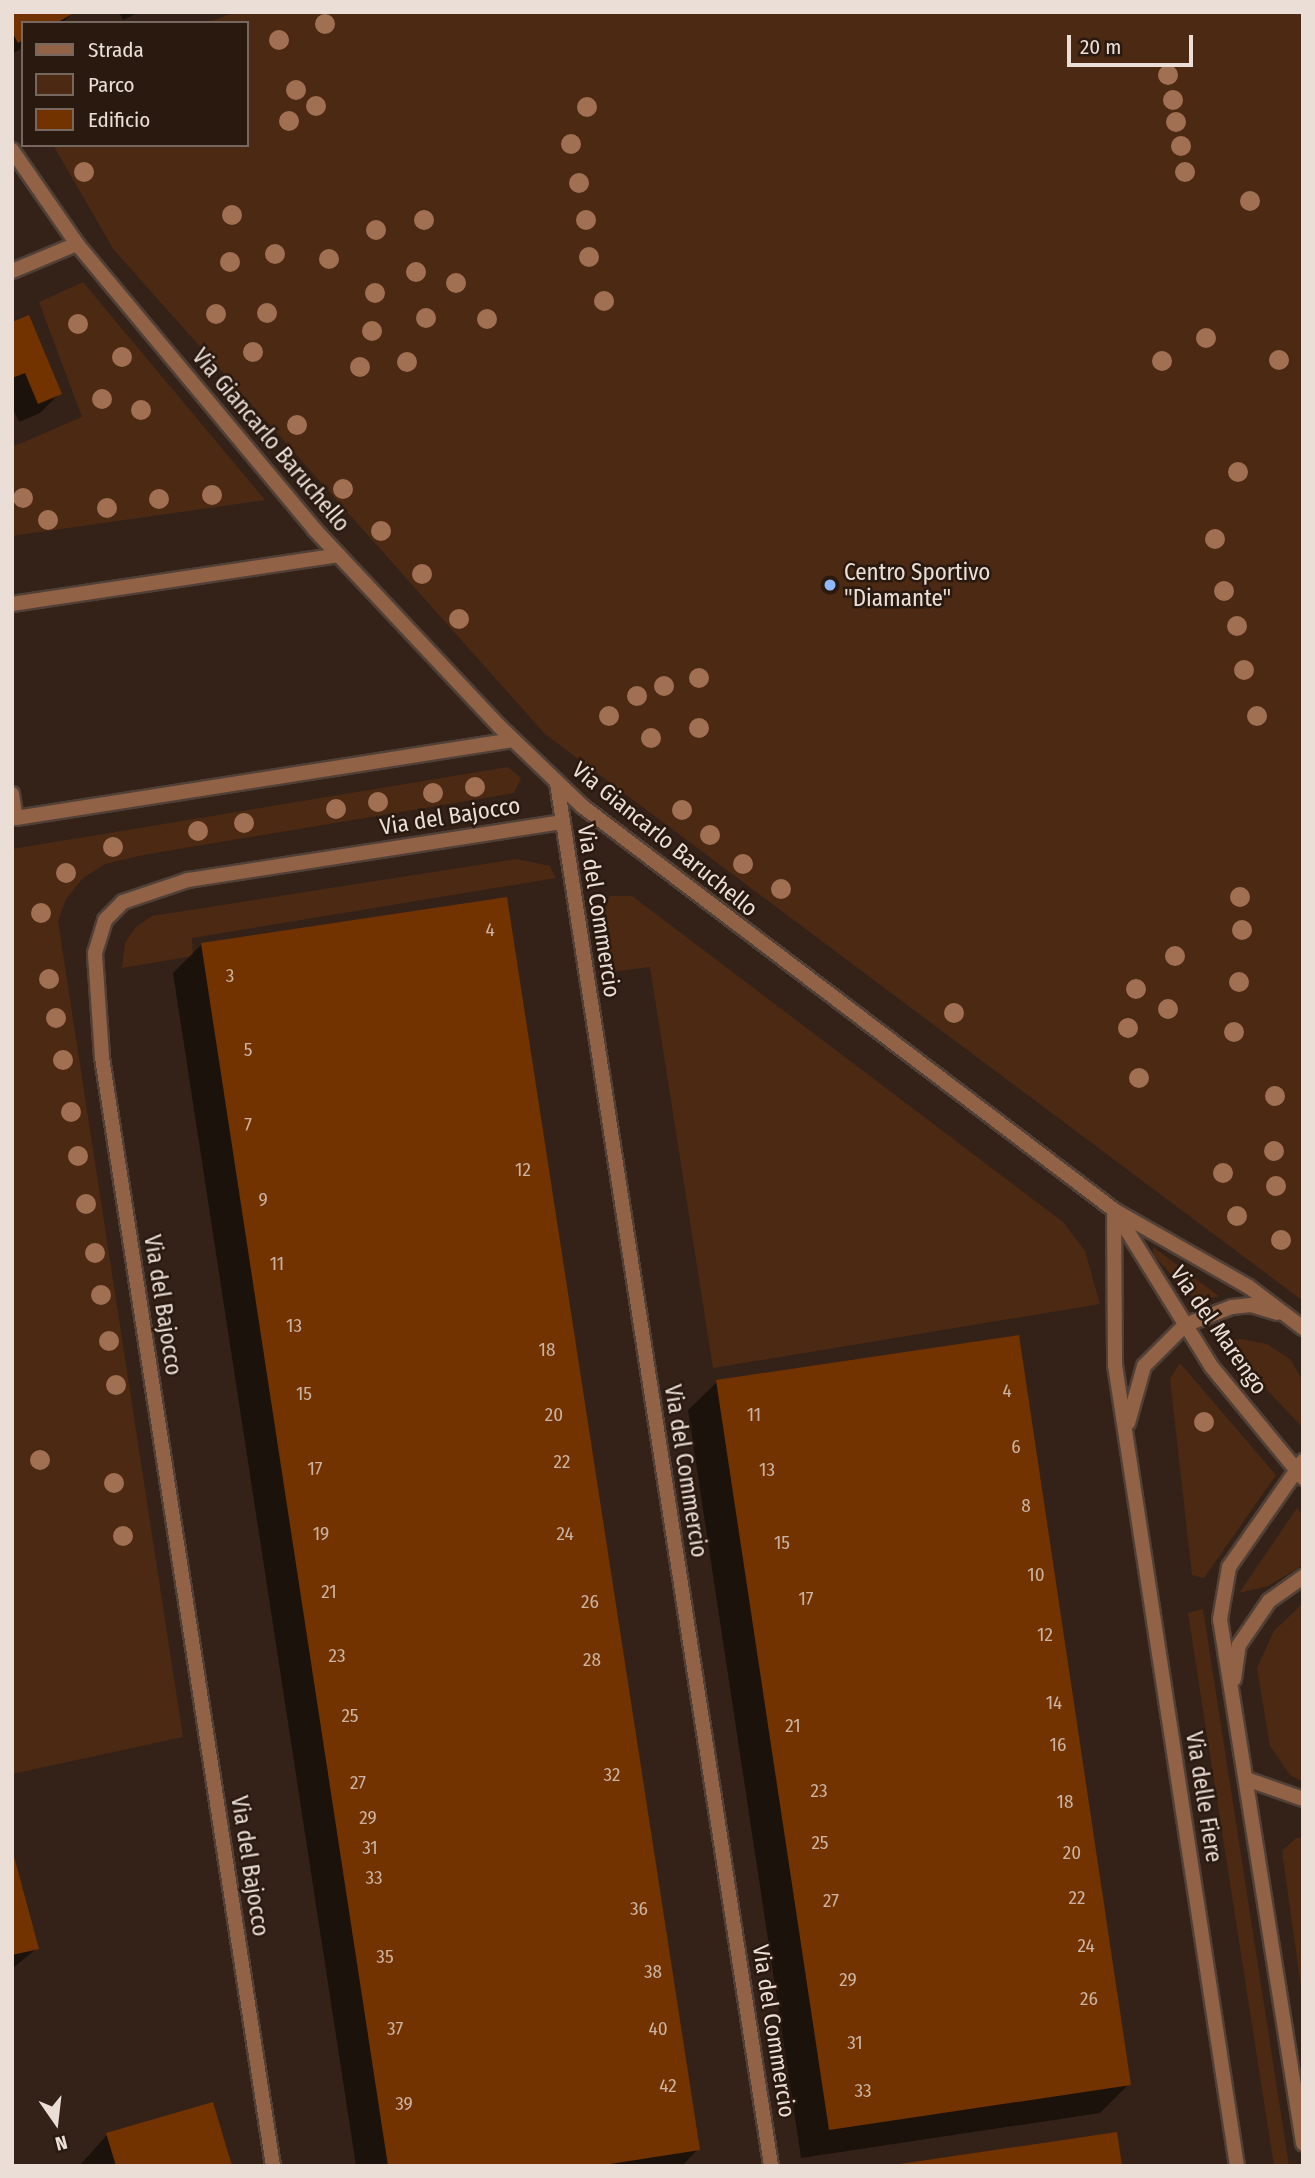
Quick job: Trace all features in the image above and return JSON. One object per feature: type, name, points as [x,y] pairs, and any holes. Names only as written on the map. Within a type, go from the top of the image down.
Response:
[{"type":"street","name":"Via Giancarlo Baruchello","points":[[12,149],[77,244],[338,555],[557,783],[618,837],[1114,1210],[1249,1287],[1303,1328]]},
{"type":"street","points":[[12,271],[77,244]]},
{"type":"street","points":[[12,604],[338,555]]},
{"type":"street","points":[[12,794],[16,818],[513,740]]},
{"type":"street","name":"Via del Commercio","points":[[557,783],[772,2166]]},
{"type":"street","name":"Via del Bajocco","points":[[273,2166],[102,1056],[95,953],[105,920],[123,902],[156,889],[250,869],[563,822]]},
{"type":"street","name":"Via del Marengo","points":[[1114,1210],[1211,1366],[1300,1469]]},
{"type":"street","name":"Via delle Fiere","points":[[1114,1210],[1115,1365],[1237,2166]]},
{"type":"street","name":"Via Giancarlo Baruchello","points":[[1185,1325],[1216,1311],[1251,1305],[1289,1317]]},
{"type":"street","name":"Via delle Fiere","points":[[1126,1435],[1144,1366],[1185,1325]]},
{"type":"street","name":"Via delle Fiere","points":[[1300,1469],[1229,1567],[1220,1619],[1303,2143]]},
{"type":"street","name":"Via delle Fiere","points":[[1232,1694],[1239,1645],[1269,1601],[1303,1577]]},
{"type":"street","points":[[1246,1779],[1303,1800]]},
{"type":"green space","name":"Centro Sportivo \"Diamante\"","points":[[236,12],[1303,12],[1303,1301],[545,734],[114,250],[54,147],[248,147],[248,21],[211,21]]},
{"type":"green space","points":[[83,282],[265,500],[12,536],[12,447],[82,417],[39,302]]},
{"type":"green space","points":[[508,767],[521,778],[514,793],[143,855],[105,864],[83,878],[66,899],[58,921],[183,1737],[12,1774],[12,849]]},
{"type":"green space","points":[[517,859],[550,866],[556,878],[192,938],[193,956],[122,968],[125,943],[136,927],[152,916]]},
{"type":"green space","points":[[610,896],[632,896],[1063,1222],[1085,1251],[1100,1304],[713,1368],[650,967],[611,972],[602,913]]},
{"type":"green space","points":[[1153,1247],[1219,1296],[1197,1302],[1153,1255]]},
{"type":"green space","points":[[1242,1339],[1267,1344],[1290,1359],[1303,1381],[1302,1427],[1221,1341]]},
{"type":"green space","points":[[1180,1363],[1276,1475],[1204,1578],[1192,1575],[1170,1379]]},
{"type":"green space","points":[[1297,1508],[1303,1515],[1303,1565],[1268,1586],[1239,1593]]},
{"type":"green space","points":[[1303,1603],[1303,1782],[1290,1775],[1270,1746],[1257,1668],[1274,1631]]},
{"type":"green space","points":[[1203,1609],[1289,2166],[1274,2166],[1188,1613]]},
{"type":"green space","points":[[1296,1838],[1303,1838],[1303,2001],[1282,1851]]},
{"type":"building","points":[[12,12],[76,12],[60,21],[21,21],[21,41],[18,43],[12,32]]},
{"type":"building","points":[[29,315],[62,394],[38,404],[25,373],[12,378],[12,322]]},
{"type":"building","points":[[507,897],[700,2150],[597,2166],[388,2166],[201,943]]},
{"type":"building","points":[[1019,1335],[1131,2085],[829,2130],[716,1380]]},
{"type":"building","points":[[12,1849],[39,1949],[12,1955]]},
{"type":"building","points":[[213,2102],[232,2166],[116,2166],[106,2133]]},
{"type":"building","points":[[1117,2132],[1122,2166],[900,2166],[900,2164]]},
{"type":"place","name":"Centro Sportivo \"Diamante\"","points":[[830,585]]}]
